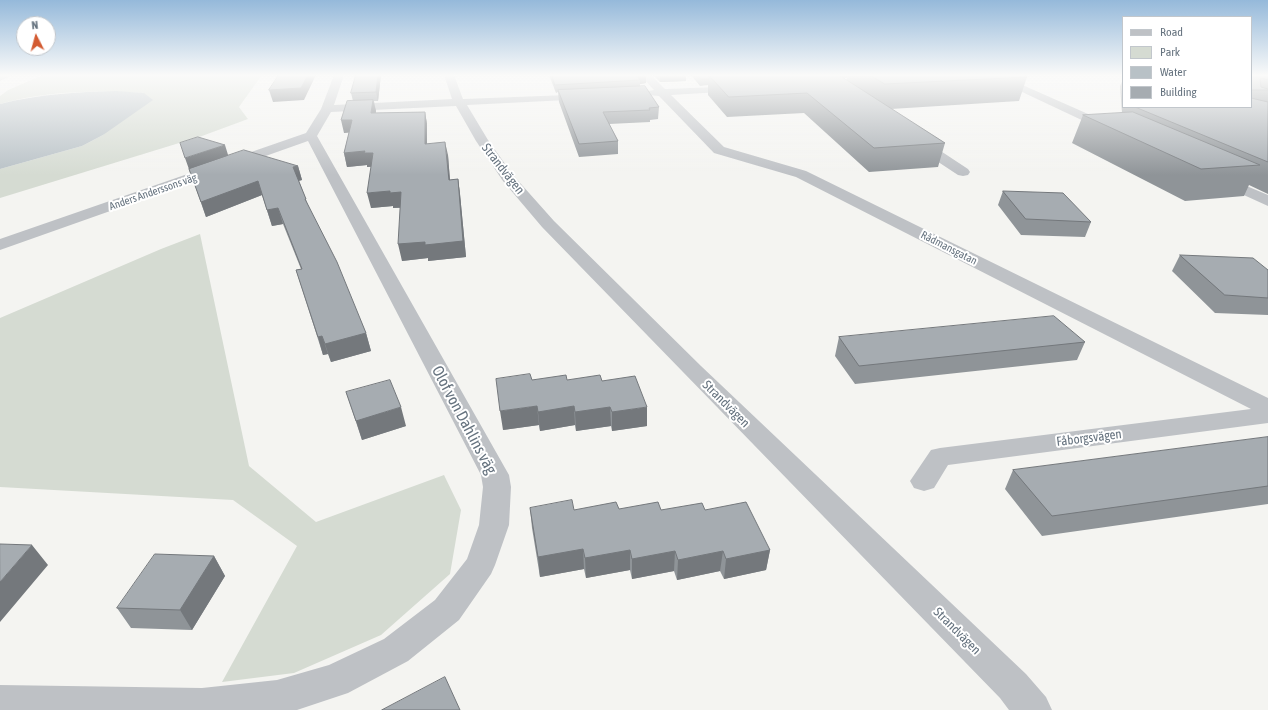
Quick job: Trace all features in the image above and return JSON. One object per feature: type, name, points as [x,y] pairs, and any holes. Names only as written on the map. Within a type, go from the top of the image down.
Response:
[{"type":"street","points":[[311,136],[327,109],[343,108]]},
{"type":"street","name":"Strandvägen","points":[[463,108],[482,142],[508,178],[548,224],[693,371],[1013,686],[1033,710]]},
{"type":"street","name":"Rådmansgatan","points":[[677,108],[718,150],[801,174],[1268,408]]},
{"type":"street","points":[[1066,108],[1123,134]]},
{"type":"street","points":[[905,134],[963,172]]},
{"type":"street","name":"Anders Anderssons väg","points":[[0,245],[311,136]]},
{"type":"street","name":"Olof von Dahlins väg","points":[[0,703],[202,706],[277,698],[335,681],[396,650],[448,610],[480,565],[494,524],[497,486],[495,475],[311,136]]},
{"type":"street","points":[[1203,171],[1268,201]]},
{"type":"street","name":"Fåborgsvägen","points":[[924,481],[940,457],[1268,415]]},
{"type":"green space","points":[[129,108],[240,108],[248,119],[202,136],[0,198],[0,169],[82,146],[103,135]]},
{"type":"green space","points":[[200,234],[249,466],[316,522],[444,475],[461,510],[450,574],[381,635],[294,673],[222,682],[297,546],[233,500],[0,487],[0,318],[161,249]]},
{"type":"water","points":[[0,108],[141,108],[103,135],[82,146],[0,169]]},
{"type":"building","points":[[345,108],[372,108],[371,113],[425,112],[425,144],[445,142],[449,180],[458,179],[463,241],[425,245],[425,242],[398,244],[401,192],[390,193],[390,191],[367,193],[373,153],[364,153],[365,151],[344,153],[352,120],[341,120]]},
{"type":"building","points":[[565,108],[649,108],[650,110],[603,112],[618,141],[579,144]]},
{"type":"building","points":[[825,108],[891,108],[945,143],[874,148]]},
{"type":"building","points":[[1138,108],[1268,108],[1268,162]]},
{"type":"building","points":[[1133,112],[1260,165],[1201,169],[1083,115]]},
{"type":"building","points":[[198,137],[225,145],[185,158],[180,143]]},
{"type":"building","points":[[244,150],[298,166],[293,167],[305,199],[337,262],[366,333],[325,344],[322,336],[318,337],[296,270],[302,269],[278,208],[267,210],[258,181],[201,202],[189,169]]},
{"type":"building","points":[[1003,191],[1063,193],[1091,222],[1026,219]]},
{"type":"building","points":[[1180,255],[1253,258],[1268,270],[1268,298],[1225,295]]},
{"type":"building","points":[[1054,316],[1085,342],[859,366],[839,337]]},
{"type":"building","points":[[530,374],[532,380],[566,375],[567,380],[600,375],[602,381],[635,376],[647,407],[612,412],[610,407],[575,412],[574,406],[538,412],[537,406],[500,411],[496,379]]},
{"type":"building","points":[[390,380],[401,407],[356,421],[346,392]]},
{"type":"building","points":[[1268,437],[1268,486],[1052,516],[1013,470]]},
{"type":"building","points":[[572,500],[574,510],[616,502],[619,509],[658,502],[661,510],[702,503],[705,510],[746,502],[770,550],[726,559],[723,551],[678,560],[675,551],[632,559],[630,550],[585,558],[583,549],[538,557],[530,508]]},
{"type":"building","points":[[0,544],[32,545],[0,582]]},
{"type":"building","points":[[155,554],[214,556],[180,610],[117,608]]},
{"type":"building","points":[[445,677],[460,710],[382,710]]}]
